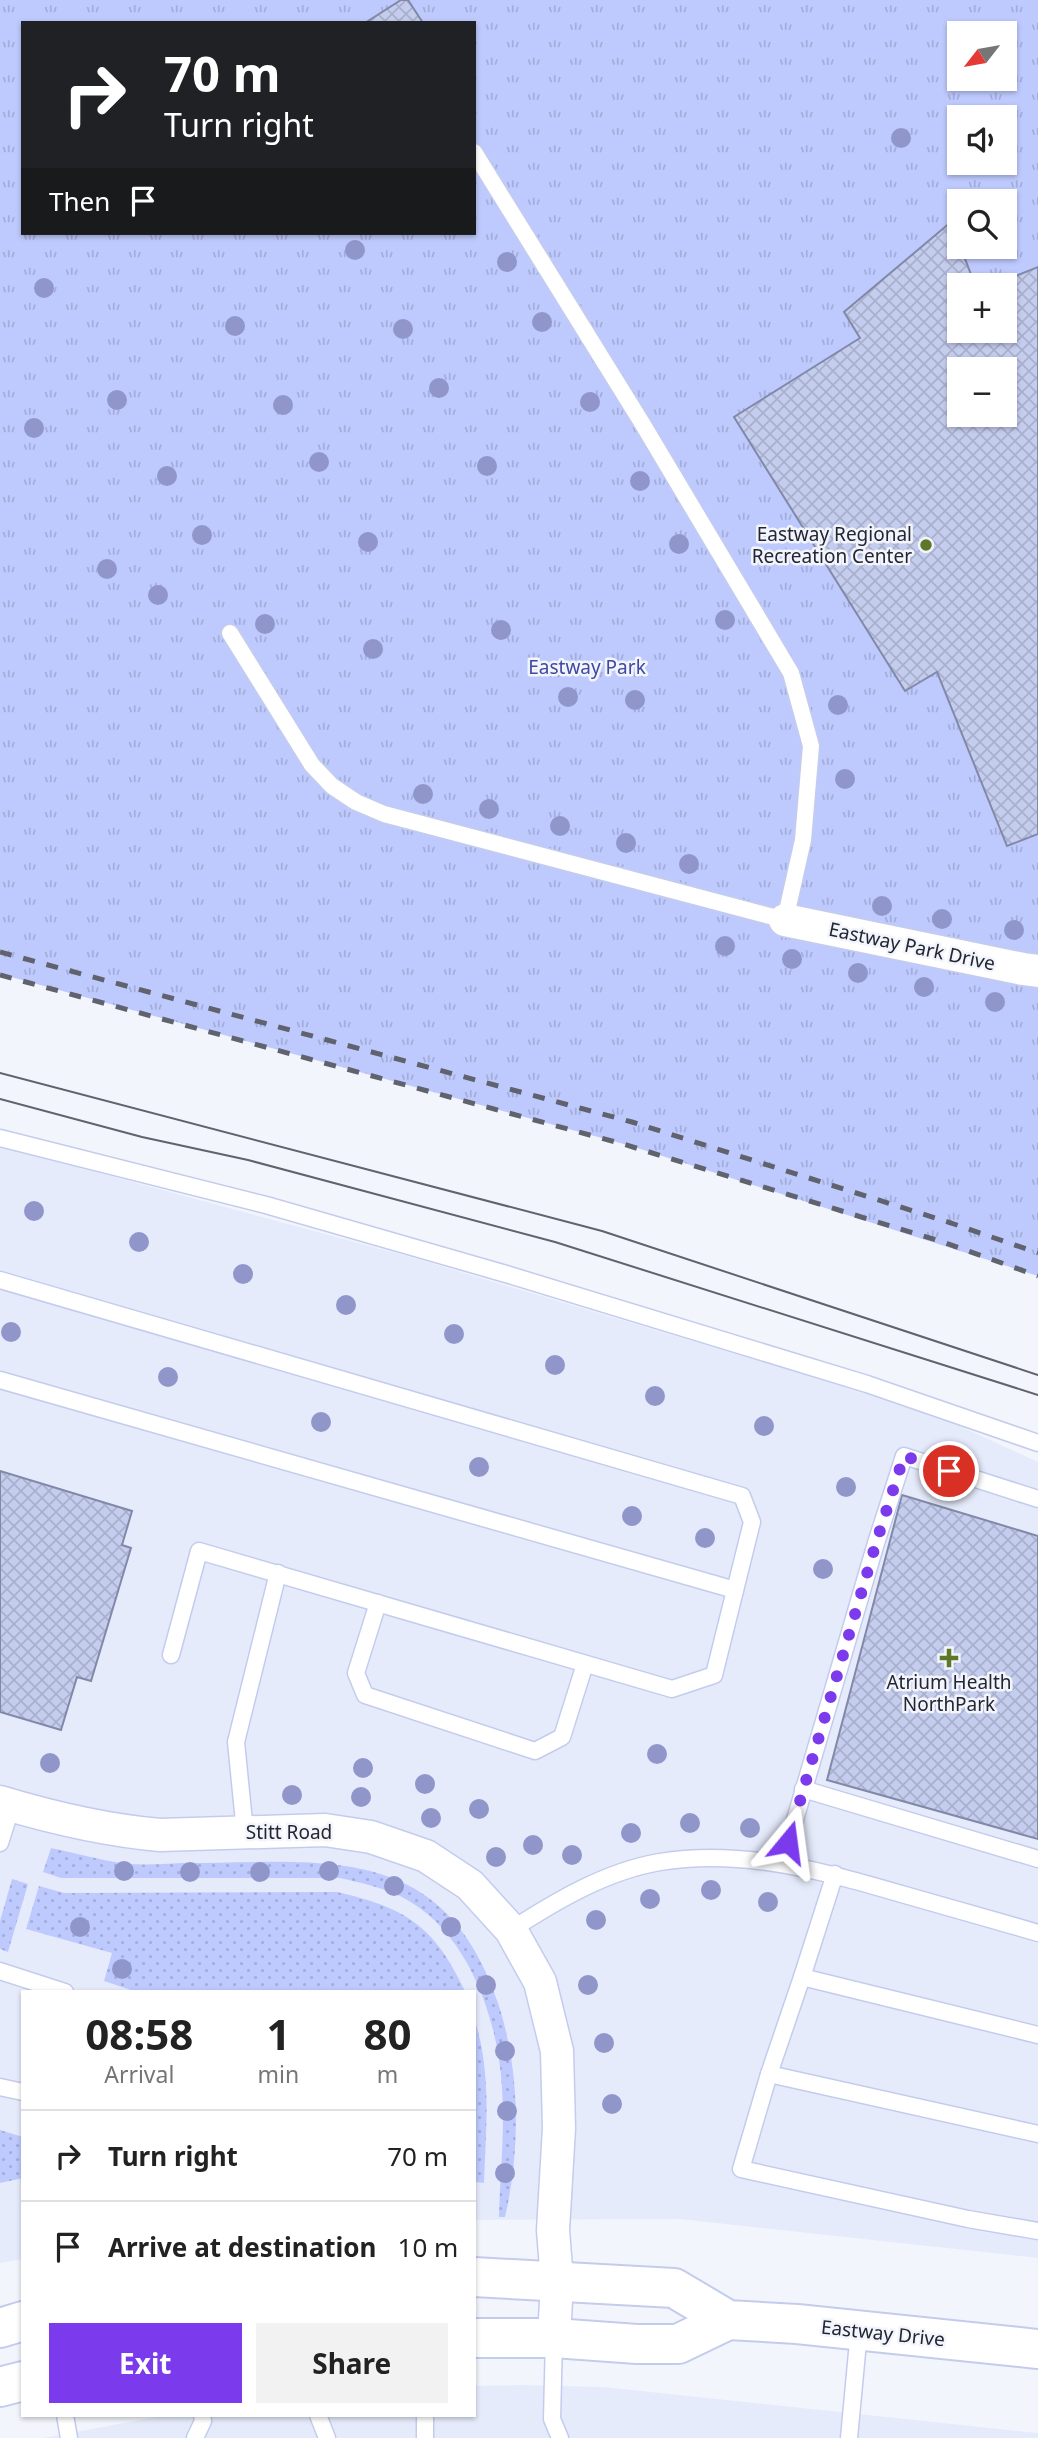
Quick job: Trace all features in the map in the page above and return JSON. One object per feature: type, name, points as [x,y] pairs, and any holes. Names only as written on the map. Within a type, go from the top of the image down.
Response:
[{"type":"main road","name":"Eastway Drive","points":[[476,2277],[674,2288],[728,2320],[797,2324],[1038,2349]]},
{"type":"main road","name":"Eastway Drive","points":[[476,2338],[554,2338],[678,2344],[728,2320]]},
{"type":"main road","points":[[0,2328],[21,2322]]},
{"type":"main road","points":[[0,2387],[21,2382]]},
{"type":"street","name":"Eastway Park Drive","points":[[785,920],[1038,971]]},
{"type":"street","name":"Stitt Road","points":[[6,1803],[108,1830],[160,1835],[325,1830],[371,1838],[426,1856],[470,1885],[511,1930],[540,1982],[558,2051],[559,2128],[553,2231],[557,2281],[554,2338]]},
{"type":"lane","points":[[230,633],[312,765],[332,786],[356,802],[384,814],[785,920],[803,839],[811,746],[792,673],[476,155]]},
{"type":"lane","points":[[0,1138],[266,1205],[506,1274],[867,1384],[1038,1443]]},
{"type":"lane","points":[[0,1280],[742,1496],[752,1522],[714,1675],[672,1689],[199,1551],[171,1655]]},
{"type":"lane","points":[[0,1380],[735,1590]]},
{"type":"lane","points":[[782,1864],[904,1456],[1038,1499]]},
{"type":"lane","points":[[245,1832],[236,1742],[278,1573]]},
{"type":"lane","points":[[378,1603],[356,1673],[365,1695],[535,1751],[562,1737],[584,1664]]},
{"type":"lane","points":[[803,1789],[1038,1859]]},
{"type":"lane","points":[[0,1843],[6,1803]]},
{"type":"lane","points":[[511,1930],[568,1896],[609,1877],[659,1862],[717,1857],[782,1864],[835,1874],[1038,1933]]},
{"type":"lane","points":[[835,1874],[769,2074],[741,2169],[968,2220],[1038,2231]]},
{"type":"lane","points":[[0,1971],[59,1990]]},
{"type":"lane","points":[[802,1977],[1038,2035]]},
{"type":"lane","points":[[769,2074],[1038,2134]]},
{"type":"lane","points":[[0,2087],[21,2092]]},
{"type":"lane","points":[[849,2438],[859,2331]]},
{"type":"lane","points":[[554,2338],[552,2418],[560,2438]]},
{"type":"lane","points":[[65,2417],[69,2438]]},
{"type":"lane","points":[[195,2438],[202,2417]]},
{"type":"lane","points":[[319,2417],[327,2438]]},
{"type":"lane","points":[[425,2417],[425,2438]]},
{"type":"shaded area","points":[[0,1146],[414,1258],[876,1396],[931,1413],[1038,1462],[1038,2258],[680,2219],[476,2220],[476,1990],[21,1990],[21,2259],[0,2263]]},
{"type":"shaded area","points":[[476,2386],[604,2387],[1038,2433],[1038,2438],[43,2438],[156,2417],[476,2417]]},
{"type":"green space","name":"Eastway Park","points":[[0,0],[1038,0],[1038,1276],[631,1146],[0,974]]},
{"type":"green space","points":[[51,1848],[129,1864],[329,1864],[372,1872],[411,1887],[445,1912],[474,1950],[498,2003],[511,2055],[516,2137],[505,2217],[499,2217],[503,2104],[494,2033],[486,2006],[462,1954],[445,1931],[425,1912],[402,1897],[340,1878],[61,1878],[43,1872]]},
{"type":"green space","points":[[12,1879],[28,1884],[8,1952],[0,1949],[0,1921]]},
{"type":"green space","points":[[39,1886],[64,1893],[337,1892],[382,1905],[416,1923],[442,1950],[464,1990],[131,1990],[104,1981],[112,1953],[26,1929]]},
{"type":"green space","points":[[476,2025],[486,2079],[484,2183],[476,2182]]},
{"type":"green space","points":[[0,2130],[21,2136],[21,2178],[0,2183]]},
{"type":"building","points":[[401,0],[408,0],[422,21],[368,21]]},
{"type":"building","name":"Eastway Regional Recreation Center","points":[[947,225],[947,259],[965,259],[970,273],[947,273],[947,343],[1017,343],[1017,275],[1038,267],[1038,834],[1007,846],[937,672],[905,691],[734,417],[860,338],[844,312]]},
{"type":"building","points":[[0,1471],[132,1511],[122,1545],[131,1548],[91,1681],[77,1677],[61,1730],[0,1712]]},
{"type":"building","name":"Atrium Health NorthPark","points":[[902,1495],[1038,1536],[1038,1839],[827,1780]]},
{"type":"tram line","points":[[0,1073],[602,1231],[1038,1375]]},
{"type":"tram line","points":[[0,1099],[142,1137],[248,1160],[555,1242],[1038,1395]]},
{"type":"railway","points":[[0,952],[632,1122],[1038,1253]]},
{"type":"railway","points":[[0,975],[623,1144],[943,1242],[1038,1276]]},
{"type":"place","name":"Eastway Regional Recreation Center","points":[[926,545]]},
{"type":"place","name":"Atrium Health NorthPark","points":[[949,1658]]},
{"type":"route","points":[[788,1842],[904,1456],[949,1471]]}]
